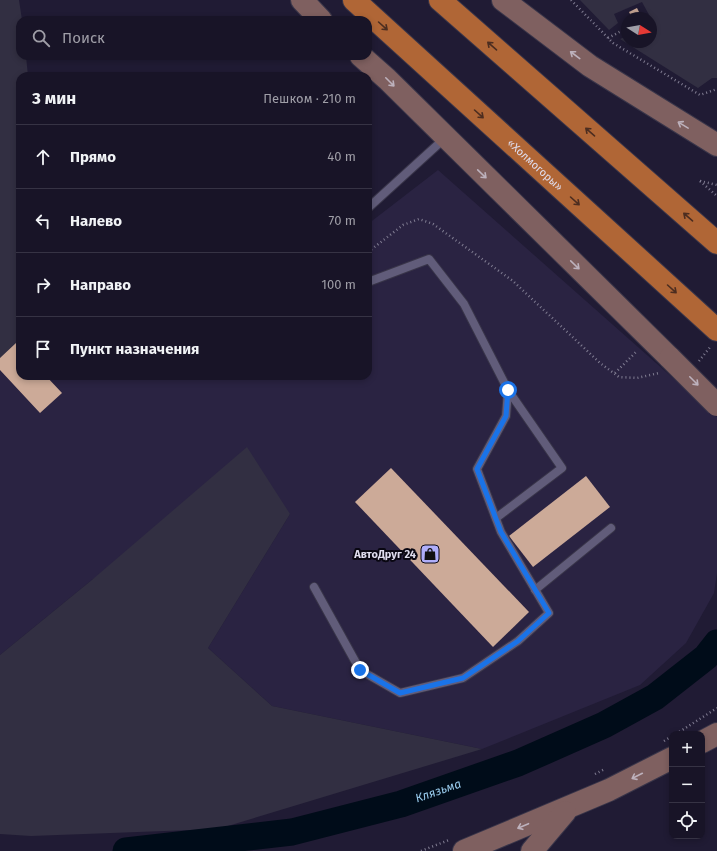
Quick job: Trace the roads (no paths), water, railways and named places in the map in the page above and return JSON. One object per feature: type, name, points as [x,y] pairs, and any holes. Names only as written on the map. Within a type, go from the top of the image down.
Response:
[{"type":"highway","name":"«Холмогоры»","points":[[354,0],[372,16]]},
{"type":"highway","points":[[440,0],[717,243]]},
{"type":"highway","name":"«Холмогоры»","points":[[372,16],[701,315],[715,336]]},
{"type":"main road","points":[[302,0],[317,16]]},
{"type":"main road","points":[[502,0],[590,66],[717,145]]},
{"type":"main road","points":[[366,60],[387,79],[668,365],[717,405]]},
{"type":"main road","points":[[705,740],[717,734]]},
{"type":"main road","points":[[464,851],[610,790],[669,760]]},
{"type":"main road","points":[[532,851],[549,829],[572,806]]},
{"type":"lane","points":[[372,204],[445,138]]},
{"type":"lane","points":[[372,280],[429,259],[464,304],[508,390],[562,468],[496,518]]},
{"type":"lane","points":[[314,587],[360,670],[400,693],[463,678],[518,641],[549,613],[501,532],[477,469],[506,416],[508,390]]},
{"type":"lane","points":[[535,590],[610,528]]},
{"type":"waterway","name":"Клязьма","points":[[126,851],[292,832],[401,804],[518,763],[604,725],[655,697],[706,657],[717,643]]},
{"type":"place","name":"АвтоДруг 24","points":[[430,554]]}]
